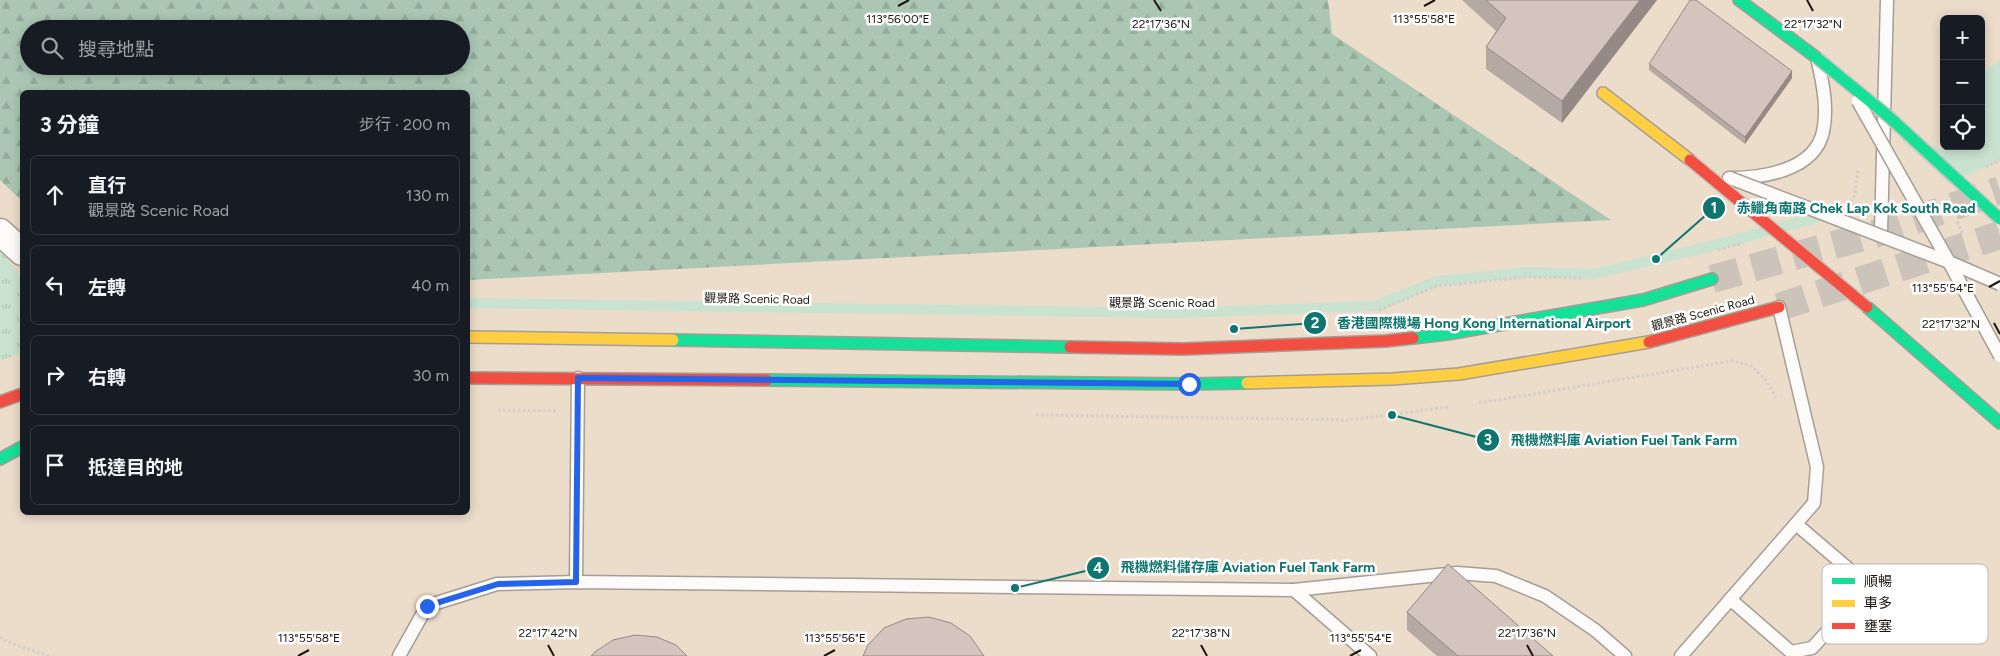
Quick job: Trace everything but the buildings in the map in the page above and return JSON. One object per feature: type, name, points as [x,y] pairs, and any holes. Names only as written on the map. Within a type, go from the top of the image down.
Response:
[{"type":"main road","points":[[1739,0],[1846,79],[1942,164],[2000,219]]},
{"type":"main road","points":[[1603,93],[1690,160],[1867,307],[2000,423]]},
{"type":"main road","points":[[470,337],[1183,349],[1386,342],[1447,334],[1643,300],[1712,279]]},
{"type":"main road","name":"觀景路 Scenic Road","points":[[470,378],[1179,384],[1392,380],[1459,374],[1648,342],[1778,308]]},
{"type":"main road","points":[[0,402],[20,395]]},
{"type":"main road","points":[[0,458],[20,448]]},
{"type":"street","points":[[0,232],[20,250]]},
{"type":"lane","points":[[1881,232],[1887,0]]},
{"type":"lane","points":[[1730,178],[1761,177],[1785,170],[1804,160],[1816,148],[1823,132],[1825,112],[1824,88],[1818,58]]},
{"type":"lane","points":[[1846,79],[1950,262],[2000,356]]},
{"type":"lane","points":[[1690,160],[1730,178],[1950,262],[2000,284]]},
{"type":"lane","points":[[1681,656],[1814,503],[1817,467],[1778,308]]},
{"type":"lane","points":[[576,582],[578,378]]},
{"type":"lane","points":[[1796,524],[1843,564]]},
{"type":"lane","points":[[399,656],[427,606],[498,584],[576,582],[1294,590],[1457,574],[1496,576],[1546,596],[1595,630],[1625,656]]},
{"type":"lane","points":[[1294,590],[1370,656]]},
{"type":"lane","points":[[1730,599],[1791,652],[1812,648],[1822,637]]},
{"type":"path","points":[[1855,195],[1858,169]]},
{"type":"path","points":[[1957,222],[1963,235]]},
{"type":"path","points":[[1710,252],[1748,242]]},
{"type":"path","points":[[1378,311],[1437,286],[1526,278],[1584,278]]},
{"type":"path","points":[[0,637],[8,642],[49,656]]},
{"type":"shaded area","points":[[0,0],[2000,0],[2000,656],[0,656]]},
{"type":"green space","points":[[0,0],[1328,0],[1332,34],[1611,220],[470,280],[470,90],[20,90],[20,199],[0,180]]},
{"type":"green space","points":[[2000,61],[2000,160],[1950,184],[1901,139],[1940,148],[1940,150],[1985,150],[1985,70]]},
{"type":"green space","points":[[1839,206],[1843,216],[1710,252],[1594,279],[1526,277],[1437,286],[1378,311],[1174,318],[470,308],[470,298],[1174,308],[1374,301],[1436,276],[1528,267],[1593,269],[1706,242]]},
{"type":"green space","points":[[0,250],[20,275],[20,354],[0,361]]},
{"type":"tunnel","points":[[1712,279],[1881,232],[2000,190]]},
{"type":"tunnel","points":[[1779,307],[2000,235]]},
{"type":"traffic: fast","points":[[1739,0],[1817,58]]},
{"type":"traffic: fast","points":[[1817,58],[1888,116],[2000,219]]},
{"type":"traffic: fast","points":[[1413,338],[1447,334],[1643,300],[1712,279]]},
{"type":"traffic: fast","points":[[1867,307],[2000,423]]},
{"type":"traffic: fast","points":[[673,340],[1070,347]]},
{"type":"traffic: fast","points":[[767,380],[1247,383]]},
{"type":"traffic: fast","points":[[0,459],[20,448]]},
{"type":"traffic: slow","points":[[1603,93],[1690,160]]},
{"type":"traffic: slow","points":[[470,337],[673,340]]},
{"type":"traffic: slow","points":[[1247,383],[1392,379],[1459,374],[1649,342]]},
{"type":"traffic: jam","points":[[1690,160],[1867,307]]},
{"type":"traffic: jam","points":[[1649,342],[1779,307]]},
{"type":"traffic: jam","points":[[1070,347],[1183,349],[1386,341],[1413,338]]},
{"type":"traffic: jam","points":[[470,378],[767,380]]},
{"type":"traffic: jam","points":[[0,402],[20,395]]},
{"type":"place","name":"赤鱲角南路 Chek Lap Kok South Road","points":[[1656,259]]},
{"type":"place","name":"香港國際機場 Hong Kong International Airport","points":[[1234,329]]},
{"type":"place","name":"飛機燃料庫 Aviation Fuel Tank Farm","points":[[1392,415]]},
{"type":"place","name":"飛機燃料儲存庫 Aviation Fuel Tank Farm","points":[[1015,588]]},
{"type":"route","points":[[427,606],[498,584],[576,582],[578,378],[1189,384]]}]
